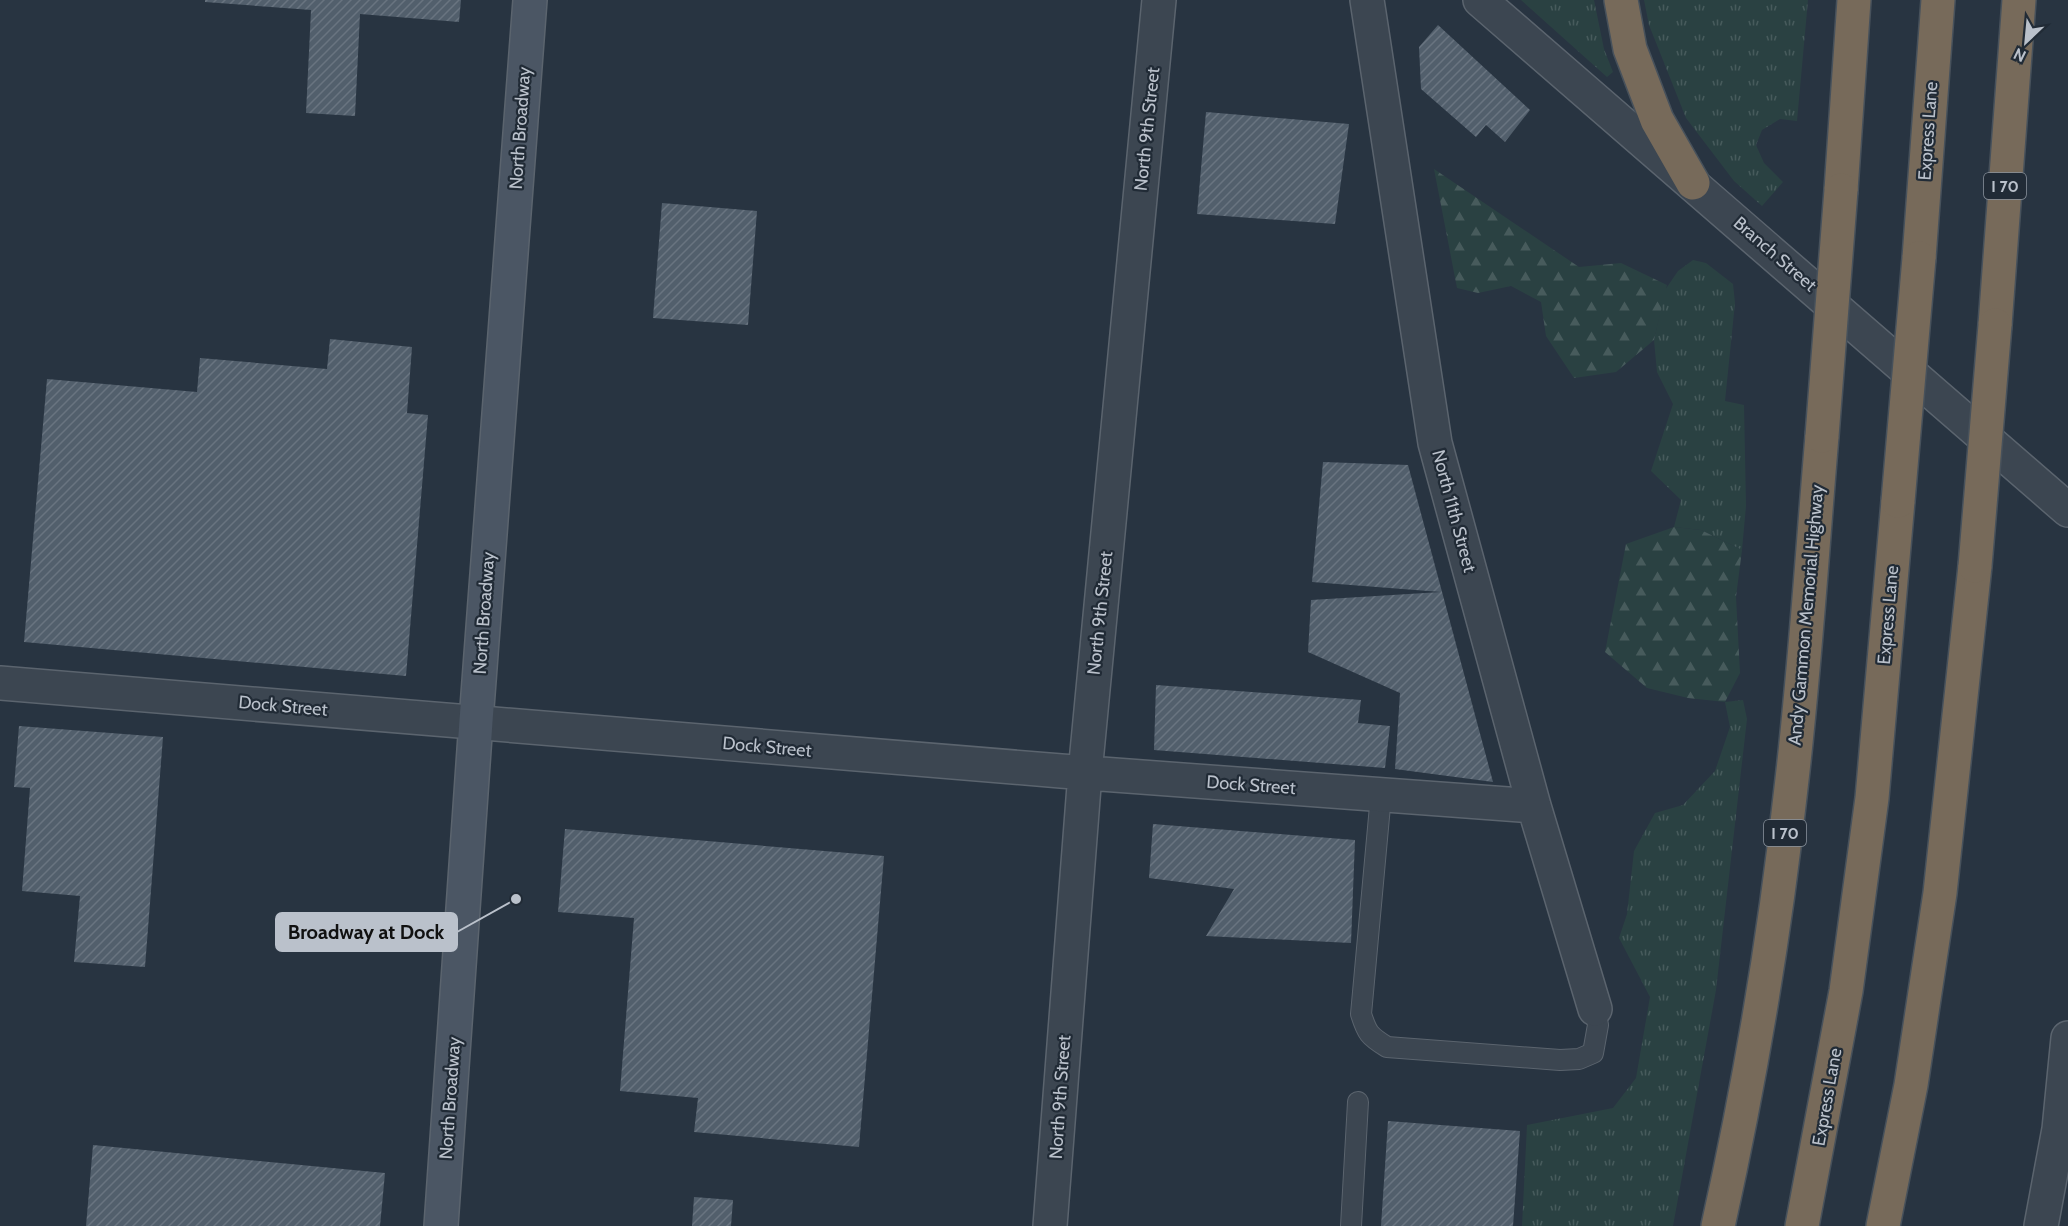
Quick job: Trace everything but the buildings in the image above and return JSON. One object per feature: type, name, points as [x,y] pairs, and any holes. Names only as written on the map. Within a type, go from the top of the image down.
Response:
[{"type":"highway","points":[[1621,0],[1630,49],[1657,120],[1693,183]]},
{"type":"highway","name":"Andy Gammon Memorial Highway","points":[[1718,1226],[1734,1155],[1765,977],[1791,788],[1822,436],[1854,0]]},
{"type":"highway","name":"Express Lane","points":[[1802,1226],[1846,991],[1871,809],[1919,258],[1938,0]]},
{"type":"highway","name":"I 70","points":[[1883,1226],[1911,1085],[1940,893],[1975,566],[2019,0]]},
{"type":"highway","points":[[2015,48],[2034,0]]},
{"type":"main road","name":"North Broadway","points":[[441,1226],[530,0]]},
{"type":"street","name":"North 9th Street","points":[[1050,1226],[1084,773],[1159,0]]},
{"type":"street","name":"North 11th Street","points":[[1367,0],[1435,443],[1534,806],[1595,1009]]},
{"type":"street","name":"Branch Street","points":[[1480,0],[2068,510]]},
{"type":"street","name":"Dock Street","points":[[0,683],[1084,773],[1534,806]]},
{"type":"street","points":[[2041,1226],[2059,1129],[2068,1038]]},
{"type":"lane","points":[[1381,795],[1361,1014],[1371,1038],[1387,1047],[1560,1060],[1579,1059],[1593,1053],[1598,1025],[1595,1009]]},
{"type":"lane","points":[[1351,1226],[1358,1102]]},
{"type":"green space","points":[[1521,0],[1594,0],[1604,49],[1613,72],[1607,77]]},
{"type":"green space","points":[[1644,0],[1808,0],[1797,121],[1780,119],[1762,130],[1756,145],[1764,163],[1783,182],[1762,206],[1734,181],[1686,118],[1649,25]]},
{"type":"green space","points":[[1434,169],[1579,267],[1621,263],[1667,285],[1654,340],[1616,372],[1574,378],[1546,336],[1541,302],[1511,286],[1478,293],[1457,288]]},
{"type":"green space","points":[[1693,260],[1706,263],[1733,284],[1735,303],[1725,401],[1744,405],[1746,506],[1742,550],[1701,530],[1674,527],[1681,500],[1651,471],[1673,404],[1657,372],[1654,340],[1665,290],[1678,271]]},
{"type":"green space","points":[[1674,527],[1701,530],[1742,550],[1736,597],[1740,673],[1725,702],[1688,698],[1647,688],[1605,652],[1626,544]]},
{"type":"green space","points":[[1743,700],[1747,719],[1716,990],[1673,1226],[1522,1226],[1527,1125],[1613,1108],[1636,1078],[1650,997],[1619,938],[1627,914],[1634,851],[1655,813],[1683,805],[1715,771],[1730,727],[1725,702]]},
{"type":"place","name":"Broadway at Dock","points":[[516,899]]}]
